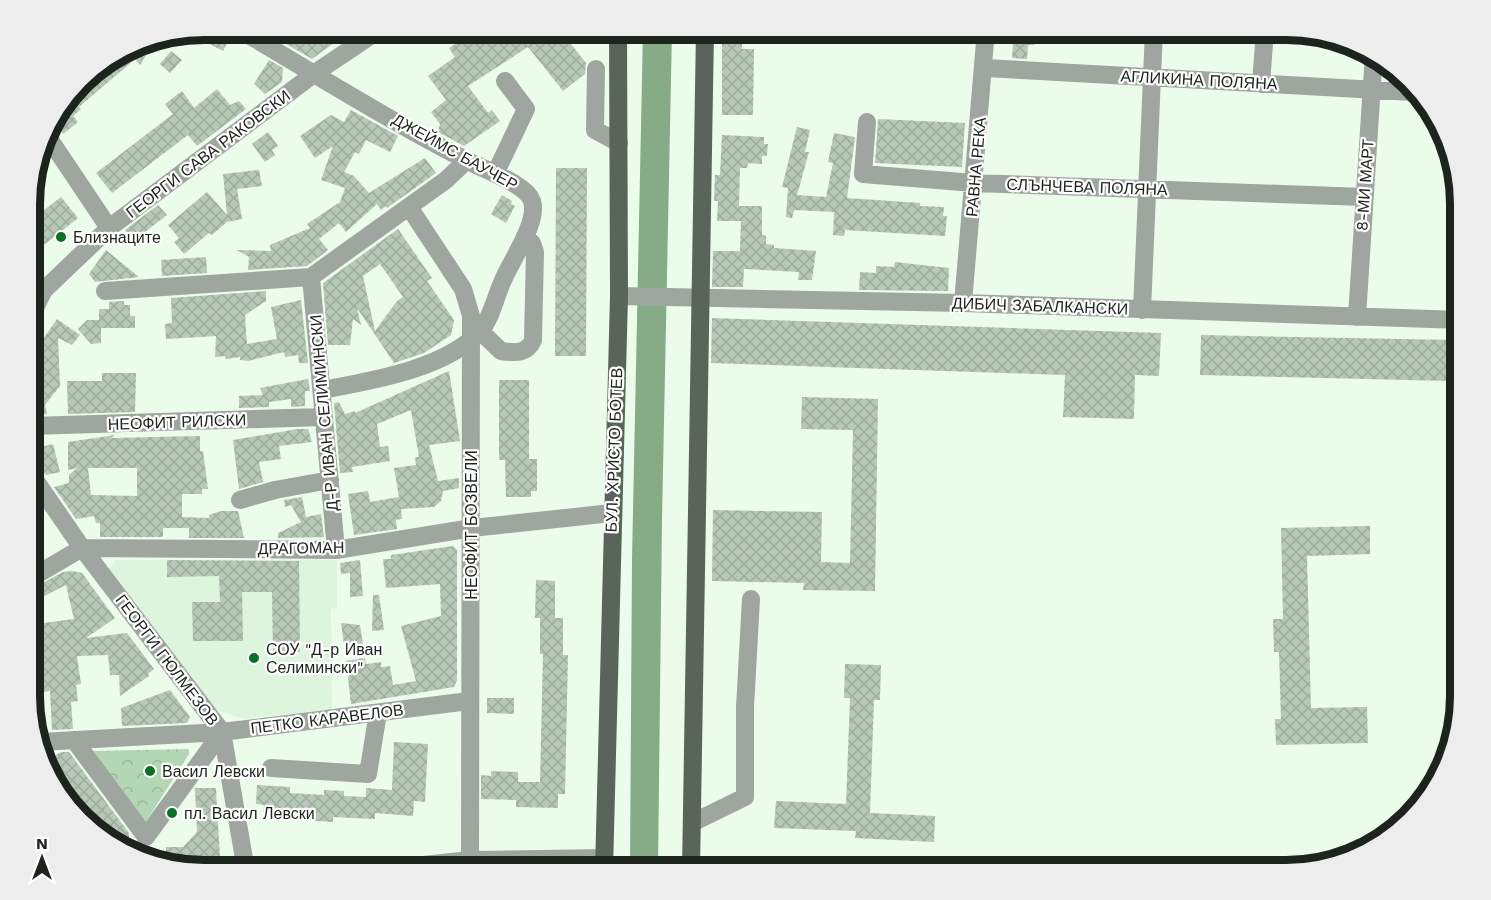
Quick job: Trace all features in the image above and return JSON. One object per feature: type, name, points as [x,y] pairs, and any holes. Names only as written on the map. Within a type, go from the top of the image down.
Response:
[{"type":"main road","name":"БУЛ. ХРИСТО БОТЕВ","points":[[604,860],[619,296],[618,40]]},
{"type":"main road","points":[[691,860],[705,40]]},
{"type":"street","name":"ДЖЕЙМС БАУЧЕР","points":[[257,40],[467,160],[526,191],[532,201],[534,213],[525,236],[475,335]]},
{"type":"street","name":"ГЕОРГИ САВА РАКОВСКИ","points":[[40,289],[110,228],[315,73],[365,40]]},
{"type":"street","name":"РАВНА РЕКА","points":[[963,303],[986,40]]},
{"type":"street","points":[[1142,310],[1154,40]]},
{"type":"street","points":[[1261,84],[1264,40]]},
{"type":"street","name":"8-МИ МАРТ","points":[[1357,317],[1373,65]]},
{"type":"street","name":"АГЛИКИНА ПОЛЯНА","points":[[985,68],[1406,92]]},
{"type":"street","points":[[596,69],[595,130],[619,143]]},
{"type":"street","points":[[495,174],[526,109],[505,81]]},
{"type":"street","name":"СЛЪНЧЕВА ПОЛЯНА","points":[[867,122],[863,174],[974,183],[1364,198]]},
{"type":"street","points":[[52,143],[110,228]]},
{"type":"street","points":[[105,291],[312,277],[446,180],[467,160]]},
{"type":"street","name":"НЕОФИТ БОЗВЕЛИ","points":[[409,207],[463,289],[469,302],[475,335],[469,701],[470,860]]},
{"type":"street","points":[[322,390],[394,376],[442,357],[475,335],[501,351],[523,351],[530,347],[533,340],[535,252],[532,243],[525,236]]},
{"type":"street","name":"Д-Р ИВАН СЕЛИМИНСКИ","points":[[312,277],[336,550]]},
{"type":"street","name":"ДИБИЧ ЗАБАЛКАНСКИ","points":[[619,296],[963,303],[1450,320]]},
{"type":"street","name":"НЕОФИТ РИЛСКИ","points":[[40,426],[323,417]]},
{"type":"street","points":[[240,500],[276,490],[330,480]]},
{"type":"street","name":"ГЕОРГИ ГЮЛМЕЗОВ","points":[[40,486],[82,548],[222,732],[244,860]]},
{"type":"street","name":"ДРАГОМАН","points":[[82,548],[336,550],[472,528],[612,513]]},
{"type":"street","points":[[40,573],[82,548]]},
{"type":"street","points":[[692,823],[745,797],[745,707],[751,599]]},
{"type":"street","name":"ПЕТКО КАРАВЕЛОВ","points":[[47,742],[222,732],[469,701]]},
{"type":"street","points":[[271,768],[368,774],[378,713]]},
{"type":"street","points":[[74,740],[146,846],[222,732]]},
{"type":"shaded area","points":[[643,40],[672,40],[658,860],[630,860],[632,559]]},
{"type":"shaded area","name":"СОУ \"Д-р Иван Селимински\"","points":[[116,560],[337,560],[337,608],[331,609],[332,709],[243,719],[215,709],[109,568]]},
{"type":"green space","points":[[189,749],[189,754],[144,825],[90,751]]},
{"type":"building","points":[[207,40],[229,40],[223,51],[206,42]]},
{"type":"building","points":[[279,40],[338,40],[312,59]]},
{"type":"building","points":[[461,40],[568,40],[586,63],[585,74],[563,91],[528,47],[468,86],[488,113],[492,110],[500,121],[464,146],[438,132],[440,124],[431,112],[446,100],[428,76],[455,57],[449,48]]},
{"type":"building","points":[[716,40],[742,40],[742,49],[754,49],[753,115],[722,115],[722,44],[716,43]]},
{"type":"building","points":[[1004,40],[1034,40],[1034,45],[1028,45],[1027,59],[1012,58],[1013,43],[1004,43]]},
{"type":"building","points":[[149,50],[140,65],[135,59],[79,107],[81,109],[73,116],[78,122],[63,134],[59,129],[62,122],[81,96],[96,81],[122,62]]},
{"type":"building","points":[[171,51],[182,60],[170,73],[160,64]]},
{"type":"building","points":[[269,60],[283,68],[282,82],[265,94],[254,84]]},
{"type":"building","points":[[217,89],[230,105],[239,101],[246,109],[197,146],[188,135],[112,193],[96,173],[173,114],[165,104],[182,91],[194,108]]},
{"type":"building","points":[[351,110],[398,136],[390,152],[366,140],[359,154],[355,152],[344,172],[354,176],[369,193],[425,158],[436,173],[387,208],[386,206],[381,210],[377,204],[346,232],[339,223],[319,239],[328,250],[307,266],[248,270],[249,257],[237,250],[271,251],[270,245],[310,228],[307,224],[340,202],[345,188],[321,180],[333,146],[315,158],[300,136],[331,115],[344,122]]},
{"type":"building","points":[[878,119],[965,123],[962,167],[875,163]]},
{"type":"building","points":[[797,127],[810,130],[805,152],[809,152],[797,195],[826,197],[833,163],[828,162],[834,133],[855,137],[847,198],[944,207],[943,216],[947,216],[945,236],[845,230],[844,236],[833,235],[834,212],[794,210],[792,218],[786,217],[788,188],[782,187]]},
{"type":"building","points":[[268,132],[278,146],[272,150],[275,155],[265,162],[252,144]]},
{"type":"building","points":[[722,135],[764,137],[764,144],[768,144],[767,156],[762,156],[762,164],[748,163],[747,168],[740,168],[739,206],[762,206],[762,235],[766,236],[766,244],[774,245],[774,248],[816,251],[812,280],[798,280],[799,272],[744,269],[743,287],[712,287],[713,251],[740,251],[741,221],[717,221],[718,201],[714,201],[715,175],[720,175]]},
{"type":"building","points":[[556,168],[587,168],[586,356],[555,356]]},
{"type":"building","points":[[259,170],[262,186],[237,189],[242,219],[227,222],[212,235],[209,233],[184,254],[174,242],[179,238],[168,225],[207,192],[227,215],[223,174]]},
{"type":"building","points":[[502,195],[512,201],[511,204],[515,206],[506,223],[491,214]]},
{"type":"building","points":[[61,197],[78,218],[40,248],[40,213]]},
{"type":"building","points":[[158,205],[167,215],[132,242],[125,230]]},
{"type":"building","points":[[398,229],[432,278],[427,281],[454,320],[451,335],[424,353],[394,363],[357,308],[361,325],[353,319],[350,345],[328,345],[323,283]],"holes":[[[380,264],[403,297],[397,301],[375,331],[363,276]]]},
{"type":"building","points":[[106,250],[139,277],[95,282],[89,274]]},
{"type":"building","points":[[206,257],[207,273],[162,276],[161,260]]},
{"type":"building","points":[[895,262],[949,268],[948,291],[859,290],[860,272],[876,273],[876,266],[894,267]]},
{"type":"building","points":[[266,291],[266,301],[245,315],[247,344],[277,339],[271,307],[301,300],[308,363],[299,363],[298,355],[285,357],[284,352],[248,361],[240,360],[240,357],[226,359],[225,356],[215,357],[216,336],[166,339],[165,324],[172,323],[171,298]]},
{"type":"building","points":[[124,301],[124,305],[130,305],[130,316],[135,316],[135,328],[101,328],[101,343],[91,344],[78,329],[87,320],[99,320],[99,309],[109,309],[109,302]]},
{"type":"building","points":[[712,318],[1161,333],[1159,376],[1135,375],[1134,419],[1063,417],[1065,375],[711,363]]},
{"type":"building","points":[[57,319],[80,335],[72,345],[58,338],[60,386],[45,405],[47,414],[40,414],[40,343]]},
{"type":"building","points":[[1201,335],[1450,340],[1450,381],[1200,375]]},
{"type":"building","points":[[449,371],[460,441],[429,445],[438,481],[459,478],[459,488],[443,491],[441,501],[434,507],[401,509],[402,519],[396,520],[397,529],[354,535],[348,494],[368,491],[370,502],[399,497],[394,468],[416,465],[415,457],[419,457],[411,410],[377,424],[380,447],[388,446],[390,461],[352,467],[353,472],[340,473],[334,403],[339,402],[345,414],[355,411],[355,413]]},
{"type":"building","points":[[102,373],[136,373],[135,412],[68,414],[67,381],[102,381]]},
{"type":"building","points":[[308,379],[310,391],[305,391],[305,406],[291,407],[291,399],[269,402],[269,407],[239,408],[239,396],[263,395],[260,388]]},
{"type":"building","points":[[499,380],[529,380],[529,459],[537,459],[537,491],[531,491],[531,497],[506,497],[505,460],[499,460]]},
{"type":"building","points":[[802,397],[878,399],[875,591],[803,590],[804,583],[712,581],[713,510],[822,512],[821,562],[850,563],[853,430],[801,429]]},
{"type":"building","points":[[308,429],[312,442],[279,446],[281,459],[259,462],[263,482],[239,489],[233,440]]},
{"type":"building","points":[[115,435],[111,438],[200,436],[200,451],[203,451],[208,489],[202,489],[202,494],[182,494],[182,517],[209,518],[209,515],[221,511],[238,511],[244,538],[189,538],[189,528],[163,528],[163,537],[100,537],[100,523],[96,523],[94,516],[76,519],[54,487],[69,483],[69,475],[77,468],[68,470],[68,442]],"holes":[[[88,468],[137,468],[137,496],[91,495]]]},
{"type":"building","points":[[53,444],[60,472],[46,475],[40,469],[40,447]]},
{"type":"building","points":[[302,497],[306,517],[321,514],[324,537],[278,538],[278,533],[301,522],[291,505],[285,507],[284,500]]},
{"type":"building","points":[[1370,526],[1370,554],[1307,556],[1311,708],[1367,707],[1368,743],[1276,745],[1275,719],[1281,719],[1279,652],[1274,652],[1273,619],[1283,619],[1281,528]]},
{"type":"building","points":[[453,546],[457,550],[457,680],[454,687],[351,704],[346,661],[365,658],[366,664],[381,662],[381,667],[390,666],[393,685],[416,681],[401,626],[441,616],[440,584],[386,588],[383,559],[391,559],[391,555]]},
{"type":"building","points":[[167,560],[299,561],[300,652],[273,652],[272,592],[242,592],[243,641],[193,641],[192,602],[220,602],[219,576],[167,577]]},
{"type":"building","points":[[360,560],[363,596],[350,597],[350,573],[341,574],[340,563]]},
{"type":"building","points":[[63,572],[82,573],[115,618],[86,638],[127,633],[154,669],[148,674],[149,676],[120,696],[119,675],[110,675],[108,655],[77,656],[81,684],[76,685],[78,701],[71,702],[73,729],[52,730],[50,691],[40,693],[40,623],[74,619],[66,585],[40,598],[40,584]]},
{"type":"building","points":[[536,580],[555,581],[555,618],[563,618],[563,655],[568,655],[565,794],[558,794],[558,808],[516,807],[516,800],[481,799],[481,775],[491,776],[491,771],[518,772],[518,782],[540,782],[543,654],[540,654],[540,618],[535,618]]},
{"type":"building","points":[[373,595],[379,595],[384,630],[372,631]]},
{"type":"building","points":[[341,623],[360,625],[365,657],[344,644]]},
{"type":"building","points":[[845,664],[881,665],[880,700],[874,700],[870,813],[935,816],[934,842],[855,838],[856,831],[774,828],[776,801],[846,804],[850,698],[844,698]]},
{"type":"building","points":[[170,690],[190,717],[187,723],[122,726],[121,708]]},
{"type":"building","points":[[487,698],[514,698],[514,714],[487,713]]},
{"type":"building","points":[[394,742],[428,744],[425,802],[414,801],[413,816],[375,813],[375,819],[333,817],[333,822],[299,820],[299,815],[263,813],[264,805],[256,804],[257,785],[290,787],[290,793],[324,795],[324,790],[344,791],[344,796],[366,797],[366,788],[392,790]]},
{"type":"building","points":[[61,752],[69,752],[129,833],[129,841],[96,819],[81,804],[70,790],[73,788],[60,768],[58,770],[53,757]]},
{"type":"building","points":[[195,788],[216,788],[220,858],[204,860],[166,855],[166,847],[183,847],[197,832]]},
{"type":"place","name":"Близнаците","points":[[61,237]]},
{"type":"place","name":"СОУ \"Д-р Иван Селимински\"","points":[[254,658]]},
{"type":"place","name":"Васил Левски","points":[[150,771]]},
{"type":"place","name":"пл. Васил Левски","points":[[172,813]]}]
